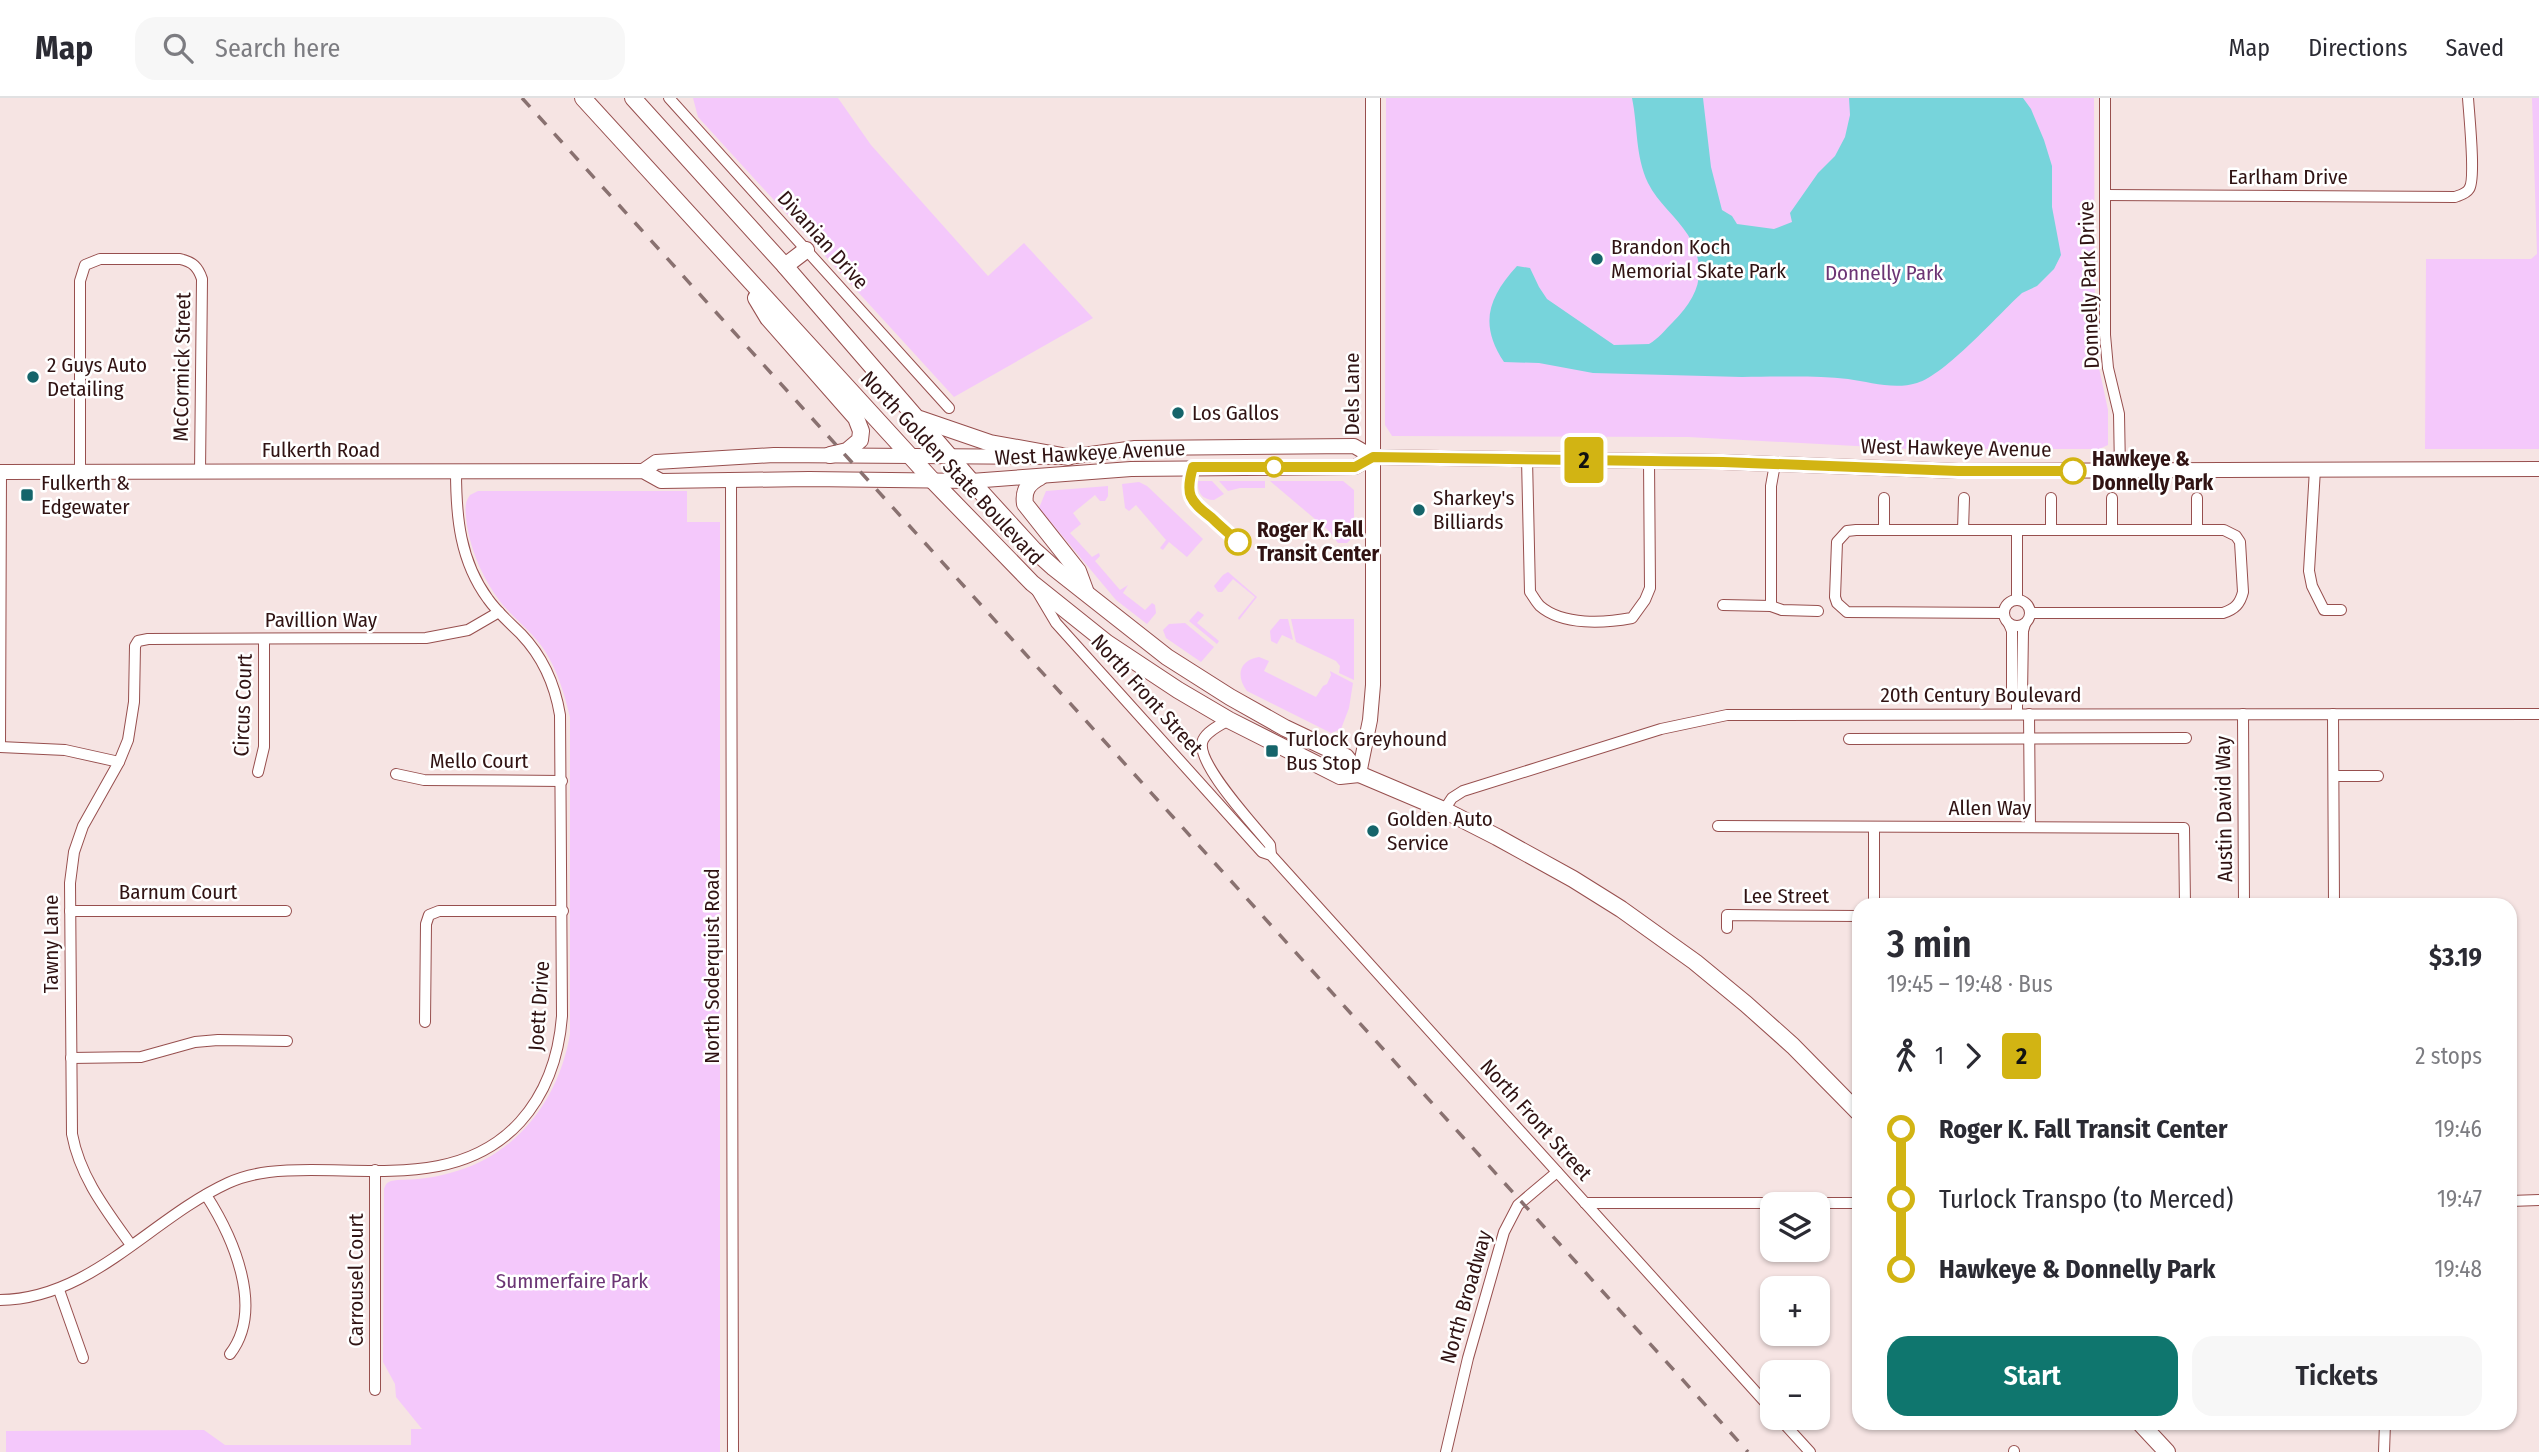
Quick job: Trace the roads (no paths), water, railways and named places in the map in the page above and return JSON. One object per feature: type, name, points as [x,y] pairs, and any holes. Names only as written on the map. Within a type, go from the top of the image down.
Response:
[{"type":"main road","name":"North Golden State Boulevard","points":[[634,98],[1034,551],[1189,672],[1266,718],[1346,757],[1359,774]]},
{"type":"main road","name":"North Golden State Boulevard","points":[[590,100],[738,269],[933,481],[1032,583],[1140,666],[1229,720],[1340,776],[1359,774],[1444,810],[1573,878],[1669,942],[1719,981],[1793,1046],[1852,1106]]},
{"type":"main road","points":[[785,266],[806,250]]},
{"type":"main road","points":[[738,269],[768,318],[856,418],[861,431],[860,440],[851,449],[830,455]]},
{"type":"main road","points":[[918,418],[990,443],[1068,457]]},
{"type":"main road","points":[[1040,477],[1027,488],[1025,504],[1078,571],[1085,590]]},
{"type":"main road","points":[[2147,1430],[2167,1452]]},
{"type":"street","name":"Divanian Drive","points":[[669,98],[949,408]]},
{"type":"street","name":"Dels Lane","points":[[1359,774],[1370,720],[1373,685],[1373,98]]},
{"type":"street","name":"Donnelly Park Drive","points":[[2105,98],[2105,345],[2119,414],[2120,470]]},
{"type":"street","name":"Earlham Drive","points":[[2105,195],[2455,197],[2469,190],[2473,177],[2469,98]]},
{"type":"street","name":"McCormick Street","points":[[80,472],[80,281],[85,265],[100,258],[180,259],[195,265],[202,279],[200,472]]},
{"type":"street","name":"West Hawkeye Avenue","points":[[951,457],[1068,457],[1135,448],[1354,446],[1373,457],[1775,464],[1945,471],[2539,469]]},
{"type":"street","name":"Fulkerth Road","points":[[643,471],[656,462],[762,455],[951,457]]},
{"type":"street","name":"West Hawkeye Avenue","points":[[933,481],[1040,477],[1146,468],[1355,467],[1373,457]]},
{"type":"street","points":[[1527,459],[1530,592],[1540,606],[1559,616],[1587,621],[1632,618],[1650,588],[1649,461]]},
{"type":"street","points":[[1771,606],[1771,486],[1775,464]]},
{"type":"street","points":[[2315,469],[2309,571],[2312,586],[2324,610],[2341,610]]},
{"type":"street","name":"Joett Drive","points":[[0,1300],[59,1290],[98,1269],[206,1195],[237,1179],[265,1172],[293,1170],[432,1169],[483,1151],[508,1134],[535,1103],[549,1077],[560,1036],[563,911],[560,715],[550,679],[533,648],[499,612],[477,581],[464,552],[457,510],[456,471]]},
{"type":"street","name":"Fulkerth Road","points":[[1,472],[643,471],[662,481],[933,481]]},
{"type":"street","points":[[1,472],[0,747],[65,750],[119,762]]},
{"type":"street","name":"North Soderquist Road","points":[[731,480],[733,1452]]},
{"type":"street","points":[[1884,498],[1884,530]]},
{"type":"street","points":[[1964,498],[1964,530]]},
{"type":"street","points":[[2051,498],[2051,530]]},
{"type":"street","points":[[2112,498],[2112,530]]},
{"type":"street","points":[[2197,498],[2197,530]]},
{"type":"street","points":[[2004,613],[1853,613],[1841,608],[1835,597],[1837,542],[1847,531],[1884,530],[2224,530],[2236,536],[2240,542],[2243,592],[2231,611],[2028,618],[2017,626],[2009,624]]},
{"type":"street","points":[[2017,530],[2017,600]]},
{"type":"street","name":"North Front Street","points":[[1032,583],[1056,623],[1262,852],[1271,855],[1760,1397]]},
{"type":"street","points":[[2021,710],[2023,631],[2028,618],[2028,605],[2017,600],[2006,605],[2004,613],[2012,631],[2012,695],[2021,710],[2029,738],[2030,827]]},
{"type":"street","points":[[1724,606],[1771,606],[1782,610],[1818,611]]},
{"type":"street","name":"Pavillion Way","points":[[138,641],[426,638],[468,630],[499,612]]},
{"type":"street","name":"Circus Court","points":[[258,772],[264,747],[264,639]]},
{"type":"street","name":"Tawny Lane","points":[[131,1245],[95,1193],[79,1161],[71,1126],[70,911],[71,875],[77,842],[89,813],[119,762],[128,740],[132,719],[134,651],[138,641]]},
{"type":"street","name":"20th Century Boulevard","points":[[1444,810],[1452,798],[1463,791],[1661,729],[1712,717],[1742,714],[2021,710],[2243,714],[2539,714]]},
{"type":"street","name":"Austin David Way","points":[[2243,714],[2244,898]]},
{"type":"street","points":[[2333,714],[2334,898]]},
{"type":"street","name":"North Front Street","points":[[1229,720],[1205,737],[1202,754],[1210,770],[1270,845],[1271,855]]},
{"type":"street","points":[[1849,739],[2186,738]]},
{"type":"street","name":"Mello Court","points":[[396,774],[424,780],[562,781]]},
{"type":"street","points":[[2334,776],[2378,776]]},
{"type":"street","name":"Allen Way","points":[[1718,826],[2184,828],[2185,898]]},
{"type":"street","points":[[1874,827],[1874,898]]},
{"type":"street","name":"Barnum Court","points":[[70,911],[286,911]]},
{"type":"street","points":[[425,1022],[426,924],[429,915],[439,911],[563,911]]},
{"type":"street","name":"Lee Street","points":[[1727,929],[1727,915],[1852,916]]},
{"type":"street","points":[[71,1058],[132,1058],[206,1041],[287,1041]]},
{"type":"street","name":"Carrousel Court","points":[[375,1170],[375,1391]]},
{"type":"street","name":"North Broadway","points":[[1446,1452],[1468,1358],[1507,1224],[1522,1202],[1557,1172]]},
{"type":"street","points":[[206,1195],[229,1237],[244,1295],[243,1329],[230,1354]]},
{"type":"street","points":[[2517,1201],[2539,1200]]},
{"type":"street","points":[[1585,1203],[1852,1203]]},
{"type":"street","points":[[59,1290],[83,1358]]},
{"type":"street","points":[[1790,1430],[1810,1452]]},
{"type":"street","points":[[2384,1452],[2385,1430]]},
{"type":"water","points":[[1632,98],[1703,98],[1711,167],[1722,210],[1732,216],[1737,224],[1774,229],[1792,222],[1790,213],[1818,173],[1835,156],[1845,137],[1850,115],[1849,98],[2023,98],[2031,109],[2052,166],[2052,207],[2061,255],[2054,269],[2037,286],[2022,293],[1942,369],[1929,378],[1908,385],[1891,386],[1821,377],[1593,373],[1539,363],[1504,362],[1491,335],[1490,312],[1499,289],[1517,266],[1530,268],[1547,299],[1614,345],[1649,344],[1682,312],[1695,292],[1698,260],[1688,235],[1648,183],[1639,151]]},
{"type":"railway","points":[[522,98],[1748,1452]]},
{"type":"place","name":"Brandon Koch Memorial Skate Park","points":[[1597,259]]},
{"type":"place","name":"2 Guys Auto Detailing","points":[[33,377]]},
{"type":"place","name":"Los Gallos","points":[[1178,413]]},
{"type":"place","name":"Hawkeye & Donnelly Park","points":[[2073,471]]},
{"type":"place","name":"Fulkerth & Edgewater","points":[[27,495]]},
{"type":"place","name":"Sharkey's Billiards","points":[[1419,510]]},
{"type":"place","name":"Roger K. Fall Transit Center","points":[[1238,542]]},
{"type":"place","name":"Turlock Greyhound Bus Stop","points":[[1272,751]]},
{"type":"place","name":"Golden Auto Service","points":[[1373,831]]},
{"type":"park label","name":"Donnelly Park","points":[[1884,273]]},
{"type":"park label","name":"Summerfaire Park","points":[[572,1281]]}]
